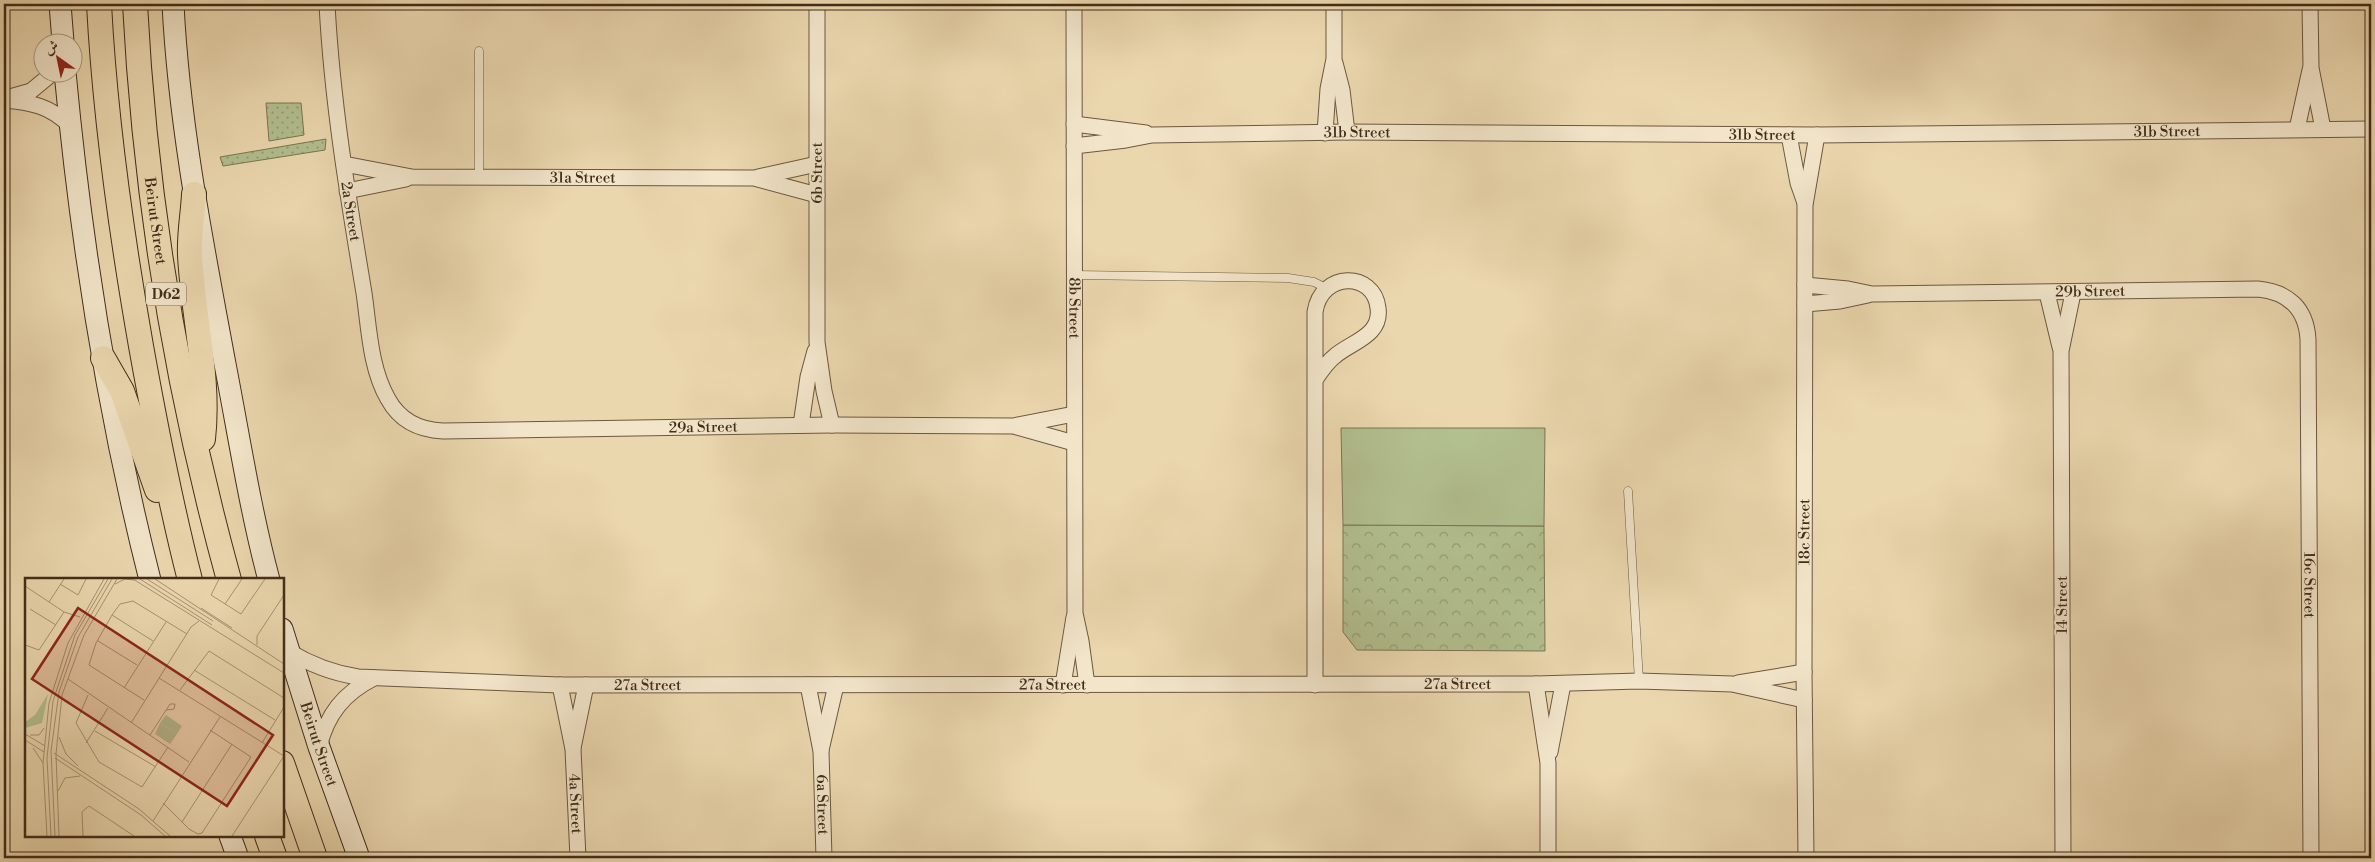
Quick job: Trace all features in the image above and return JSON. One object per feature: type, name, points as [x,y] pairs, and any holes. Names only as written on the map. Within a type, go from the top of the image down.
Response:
[{"type":"main road","points":[[60,4],[61,32]]},
{"type":"main road","name":"D62","points":[[99,4],[111,152],[123,242],[162,458],[189,578]]},
{"type":"main road","name":"Beirut Street","points":[[135,4],[157,242],[178,361],[200,466],[228,578]]},
{"type":"main road","points":[[173,4],[179,76],[194,194],[245,473],[269,578]]},
{"type":"main road","points":[[66,82],[82,219],[104,358],[119,445],[150,578]]},
{"type":"main road","points":[[194,194],[190,257],[205,403],[200,466]]},
{"type":"main road","points":[[104,358],[122,391],[149,472],[180,543]]},
{"type":"main road","name":"Beirut Street","points":[[284,636],[319,747],[359,858]]},
{"type":"main road","points":[[284,769],[315,858]]},
{"type":"main road","points":[[230,837],[238,858]]},
{"type":"main road","points":[[267,837],[275,858]]},
{"type":"street","name":"2a Street","points":[[327,4],[329,51],[347,191],[376,366],[380,383],[398,414]]},
{"type":"street","name":"6b Street","points":[[817,4],[817,342],[824,391],[832,425]]},
{"type":"street","name":"8b Street","points":[[1063,685],[1068,643],[1075,613],[1074,4]]},
{"type":"street","points":[[1325,132],[1328,89],[1334,60],[1334,4]]},
{"type":"street","points":[[2310,4],[2311,68],[2323,129]]},
{"type":"street","points":[[1334,60],[1342,90],[1347,132]]},
{"type":"street","points":[[2297,129],[2311,68]]},
{"type":"street","points":[[4,99],[31,90],[41,82]]},
{"type":"street","points":[[4,99],[42,106],[53,111],[70,126]]},
{"type":"street","name":"31b Street","points":[[1074,124],[1152,135],[1325,132],[1816,135],[2371,129]]},
{"type":"street","name":"31b Street","points":[[1074,146],[1152,135]]},
{"type":"street","name":"18c Street","points":[[1789,135],[1798,183],[1806,205]]},
{"type":"street","name":"18c Street","points":[[1806,858],[1804,672],[1806,205],[1816,135]]},
{"type":"street","name":"31a Street","points":[[344,164],[412,177],[479,178],[754,178],[817,164]]},
{"type":"street","name":"31a Street","points":[[347,191],[412,177]]},
{"type":"street","name":"31a Street","points":[[754,178],[817,195]]},
{"type":"street","points":[[1315,380],[1336,354],[1370,332],[1378,318],[1376,299],[1363,284],[1344,280],[1326,288],[1320,296],[1315,312],[1315,380],[1315,684]]},
{"type":"street","name":"29b Street","points":[[1806,286],[1848,289],[1872,294]]},
{"type":"street","name":"29b Street","points":[[1805,304],[1840,301],[1872,294],[2265,290],[2283,294],[2294,302],[2301,312]]},
{"type":"street","name":"14 Street","points":[[2046,293],[2061,351]]},
{"type":"street","name":"14 Street","points":[[2063,858],[2061,351],[2073,293]]},
{"type":"street","name":"16c Street","points":[[2301,312],[2308,339],[2310,858]]},
{"type":"street","name":"6b Street","points":[[801,426],[808,377],[817,342]]},
{"type":"street","name":"29a Street","points":[[398,414],[410,424],[426,430],[443,431],[832,425],[1013,426],[1074,414]]},
{"type":"street","name":"29a Street","points":[[1013,426],[1074,443]]},
{"type":"street","name":"8b Street","points":[[1075,613],[1082,640],[1087,685]]},
{"type":"street","name":"27a Street","points":[[288,651],[329,671],[374,678],[560,686],[1563,684],[1639,681],[1732,684],[1804,700]]},
{"type":"street","name":"27a Street","points":[[1732,684],[1804,672]]},
{"type":"street","points":[[319,747],[329,718],[337,705],[360,685],[374,678]]},
{"type":"street","points":[[1536,684],[1548,763],[1548,858]]},
{"type":"street","points":[[1548,763],[1563,684]]},
{"type":"street","name":"6a Street","points":[[808,685],[821,751],[824,858]]},
{"type":"street","name":"6a Street","points":[[821,751],[836,685]]},
{"type":"street","name":"4a Street","points":[[560,686],[573,749],[578,858]]},
{"type":"street","name":"4a Street","points":[[573,749],[586,686]]},
{"type":"lane","points":[[479,51],[479,178]]},
{"type":"lane","points":[[1074,275],[1293,278],[1314,282],[1326,288]]},
{"type":"lane","points":[[1628,491],[1639,681]]},
{"type":"green space","points":[[266,103],[301,103],[304,135],[269,141]]},
{"type":"green space","points":[[326,139],[325,150],[223,166],[220,157]]},
{"type":"green space","points":[[1341,428],[1545,428],[1544,526],[1343,525]]},
{"type":"green space","points":[[1343,525],[1544,526],[1545,651],[1357,650],[1343,632]]}]
